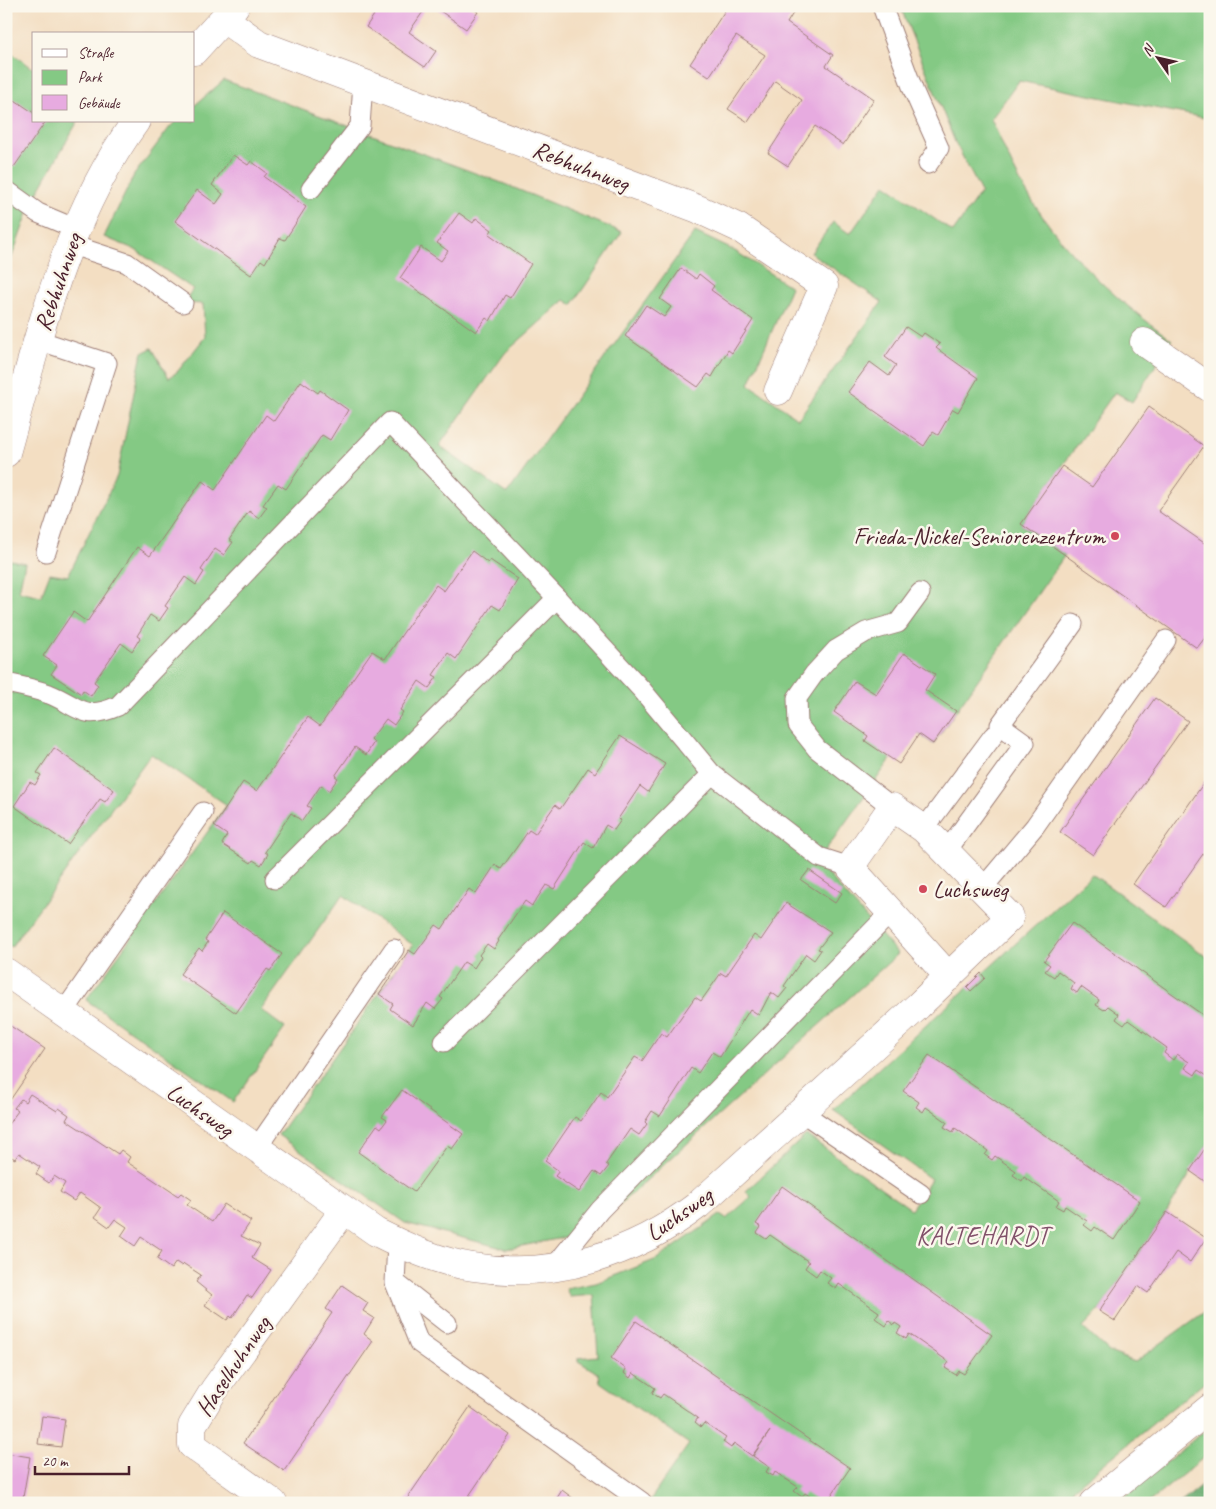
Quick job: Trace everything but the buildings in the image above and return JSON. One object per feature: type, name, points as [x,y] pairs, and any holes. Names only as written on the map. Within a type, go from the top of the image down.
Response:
[{"type":"street","name":"Rebhuhnweg","points":[[195,50],[230,12],[259,44],[698,209],[739,228],[824,286],[778,391]]},
{"type":"street","name":"Rebhuhnweg","points":[[6,453],[38,340],[72,236],[121,143],[135,122]]},
{"type":"street","points":[[1144,342],[1210,388]]},
{"type":"street","points":[[892,807],[850,867],[949,977]]},
{"type":"street","name":"Luchsweg","points":[[6,972],[376,1232],[421,1253],[473,1268],[511,1270],[553,1268],[627,1248],[670,1227],[698,1205],[949,977],[1010,916],[924,829],[892,807]]},
{"type":"street","name":"Haselhuhnweg","points":[[273,1503],[192,1445],[192,1426],[214,1390],[344,1210]]},
{"type":"street","points":[[1094,1503],[1210,1408]]},
{"type":"lane","points":[[882,6],[914,92],[939,148],[928,164]]},
{"type":"lane","points":[[311,190],[360,126],[363,83]]},
{"type":"lane","points":[[6,190],[72,236],[127,263],[183,303]]},
{"type":"lane","points":[[38,340],[107,364],[46,552]]},
{"type":"lane","points":[[6,682],[50,695],[72,708],[88,713],[103,712],[118,706],[390,422],[642,690],[712,774],[819,856],[850,867]]},
{"type":"lane","points":[[892,807],[817,749],[798,725],[798,698],[814,674],[836,650],[866,632],[898,623],[920,593]]},
{"type":"lane","points":[[275,880],[557,598]]},
{"type":"lane","points":[[946,852],[1025,743],[1000,725],[1073,624]]},
{"type":"lane","points":[[982,889],[1035,826],[1166,640]]},
{"type":"lane","points":[[924,829],[993,736]]},
{"type":"lane","points":[[444,1042],[712,774]]},
{"type":"lane","points":[[63,1013],[203,812]]},
{"type":"lane","points":[[553,1268],[600,1210],[891,912]]},
{"type":"lane","points":[[256,1149],[394,949]]},
{"type":"lane","points":[[800,1111],[921,1194]]},
{"type":"lane","points":[[397,1243],[395,1283],[418,1344],[642,1502]]},
{"type":"lane","points":[[395,1283],[447,1323]]},
{"type":"green space","points":[[900,6],[1210,6],[1210,119],[1019,81],[991,119],[1020,181],[1051,228],[1087,269],[1107,288],[1172,340],[1132,402],[1115,392],[1021,524],[1065,555],[933,744],[919,734],[891,759],[817,862],[898,954],[588,1233],[506,1249],[405,1223],[278,1135],[413,945],[343,895],[261,1010],[285,1028],[233,1102],[86,1000],[227,805],[151,754],[11,947],[6,944],[6,559],[25,563],[19,591],[41,596],[50,573],[68,576],[117,476],[142,353],[152,348],[169,378],[178,371],[205,337],[203,304],[183,303],[193,289],[134,249],[104,237],[134,175],[170,127],[175,122],[195,122],[195,105],[224,80],[502,183],[622,232],[572,305],[565,300],[505,353],[439,446],[507,494],[695,232],[735,251],[791,287],[749,384],[798,419],[882,302],[811,253],[833,222],[850,234],[885,184],[953,232],[981,192],[955,142]]},
{"type":"green space","points":[[6,49],[32,68],[32,122],[77,122],[32,202],[6,273]]},
{"type":"green space","points":[[1092,874],[1210,959],[1210,1141],[1167,1212],[1099,1311],[1083,1328],[1109,1352],[1135,1362],[1210,1308],[1210,1377],[1056,1503],[648,1503],[689,1444],[600,1382],[599,1374],[578,1361],[578,1358],[598,1356],[594,1295],[570,1297],[566,1289],[596,1283],[657,1259],[720,1215],[726,1219],[751,1197],[746,1191],[806,1135],[911,1209],[931,1179],[833,1110]]},
{"type":"green space","points":[[1210,1426],[1208,1454],[1148,1503],[1117,1503]]},
{"type":"green space","points":[[1210,1479],[1210,1503],[1180,1503]]},
{"type":"place","name":"Frieda-Nickel-Seniorenzentrum","points":[[1115,536]]},
{"type":"place","name":"Luchsweg","points":[[923,889]]},
{"type":"district","name":"KALTEHARDT","points":[[983,1236]]}]
